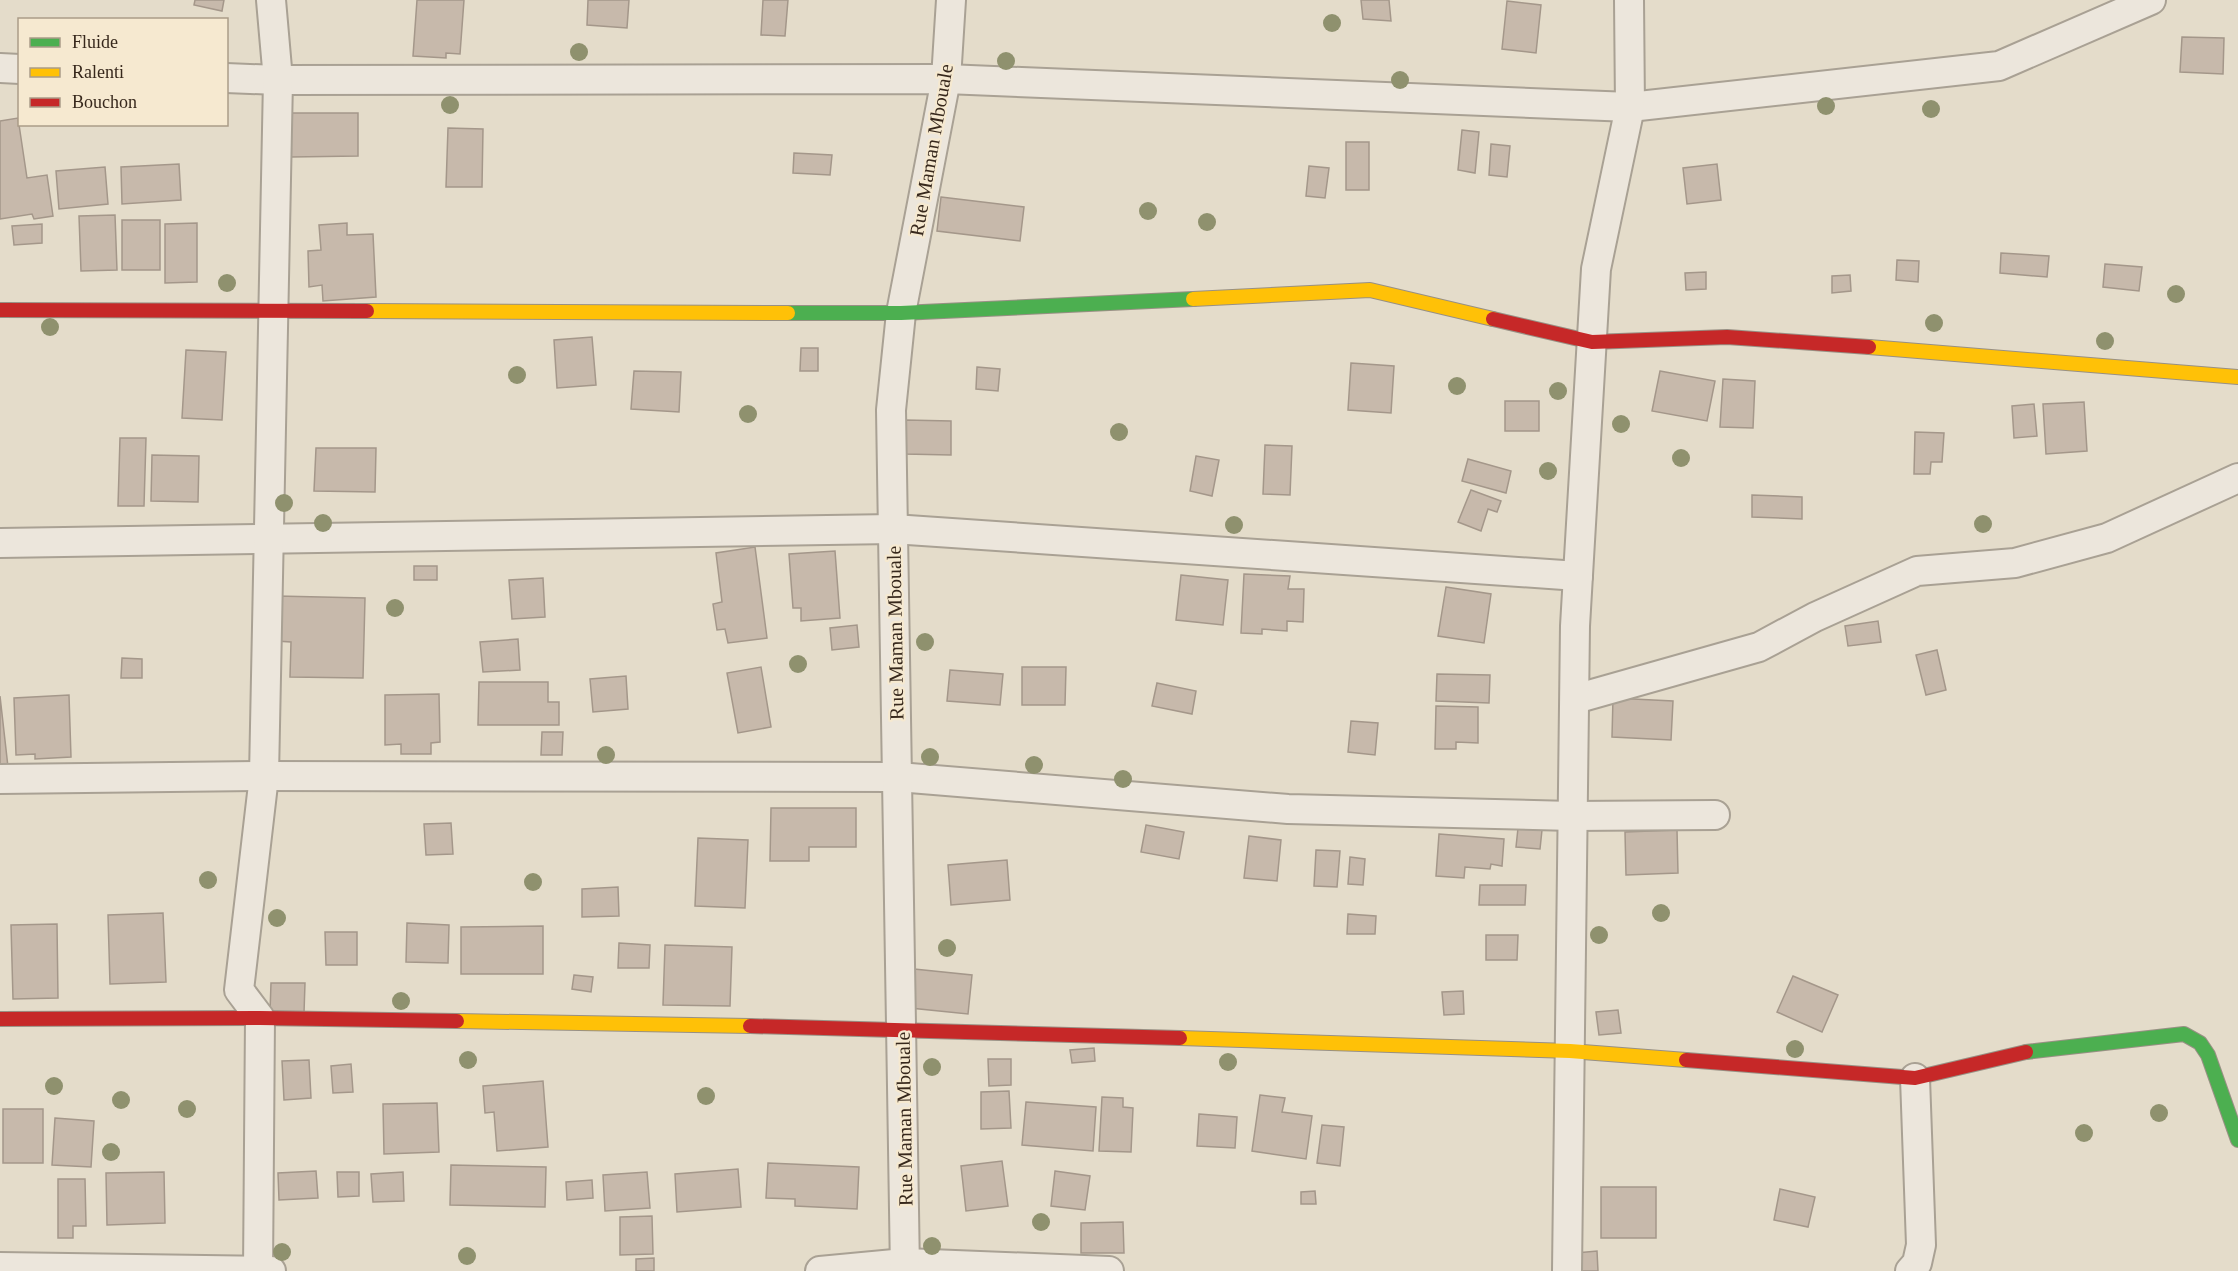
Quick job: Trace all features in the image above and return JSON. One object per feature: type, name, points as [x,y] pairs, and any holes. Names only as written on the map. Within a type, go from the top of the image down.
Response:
[{"type":"street","points":[[0,1267],[262,1271],[260,1018],[239,990],[264,776],[278,80],[271,0]]},
{"type":"street","name":"Rue Maman Mbouale","points":[[905,1267],[903,1028],[891,410],[901,313],[946,79],[951,0]]},
{"type":"street","points":[[1567,1271],[1575,626],[1596,269],[1630,107],[1629,0]]},
{"type":"street","points":[[228,78],[278,80],[946,79],[1630,107],[1999,66],[2151,0]]},
{"type":"street","points":[[0,68],[18,69]]},
{"type":"street","points":[[0,310],[901,313],[1370,290],[1592,342],[1727,337],[1990,355],[2238,377]]},
{"type":"street","points":[[1575,699],[1760,647],[1815,617],[1917,571],[2015,563],[2107,538],[2238,478]]},
{"type":"street","points":[[0,543],[893,529],[1578,576]]},
{"type":"street","points":[[0,779],[264,776],[898,777],[1288,809],[1572,816],[1715,815]]},
{"type":"street","points":[[0,1019],[260,1018],[903,1028],[1570,1051],[1915,1078],[2023,1052],[2184,1034],[2200,1043],[2208,1055],[2238,1140]]},
{"type":"street","points":[[1910,1271],[1917,1263],[1922,1245],[1915,1078]]},
{"type":"street","points":[[820,1271],[905,1267],[1109,1271]]},
{"type":"building","points":[[195,0],[224,0],[222,11],[194,5]]},
{"type":"building","points":[[417,0],[464,0],[460,54],[446,53],[446,58],[413,56]]},
{"type":"building","points":[[588,0],[629,0],[627,28],[587,25]]},
{"type":"building","points":[[763,0],[788,0],[785,36],[761,35]]},
{"type":"building","points":[[1361,0],[1389,0],[1391,21],[1363,19]]},
{"type":"building","points":[[1507,1],[1541,5],[1536,53],[1502,49]]},
{"type":"building","points":[[2182,37],[2224,38],[2223,74],[2180,72]]},
{"type":"building","points":[[290,113],[358,113],[358,156],[291,157]]},
{"type":"building","points":[[18,118],[27,178],[47,175],[53,216],[34,219],[32,214],[0,219],[0,121]]},
{"type":"building","points":[[448,128],[483,129],[482,187],[446,187]]},
{"type":"building","points":[[1462,130],[1479,132],[1475,173],[1458,170]]},
{"type":"building","points":[[1346,142],[1369,142],[1369,190],[1346,190]]},
{"type":"building","points":[[1491,144],[1510,146],[1507,177],[1489,175]]},
{"type":"building","points":[[794,153],[832,155],[830,175],[793,173]]},
{"type":"building","points":[[179,164],[181,200],[122,204],[121,167]]},
{"type":"building","points":[[1717,164],[1721,200],[1687,204],[1683,168]]},
{"type":"building","points":[[1309,166],[1329,168],[1325,198],[1306,196]]},
{"type":"building","points":[[105,167],[108,204],[59,209],[56,171]]},
{"type":"building","points":[[941,197],[1024,207],[1020,241],[937,231]]},
{"type":"building","points":[[115,215],[117,270],[81,271],[79,216]]},
{"type":"building","points":[[122,220],[160,220],[160,270],[122,270]]},
{"type":"building","points":[[197,223],[197,282],[165,283],[165,224]]},
{"type":"building","points":[[347,223],[347,235],[373,234],[376,297],[323,301],[322,285],[309,287],[308,251],[321,250],[319,225]]},
{"type":"building","points":[[42,224],[42,243],[14,245],[12,226]]},
{"type":"building","points":[[2001,253],[2049,256],[2047,277],[2000,273]]},
{"type":"building","points":[[1897,260],[1919,261],[1918,282],[1896,280]]},
{"type":"building","points":[[2105,264],[2142,267],[2139,291],[2103,287]]},
{"type":"building","points":[[1706,272],[1706,289],[1686,290],[1685,273]]},
{"type":"building","points":[[1850,275],[1851,291],[1832,293],[1832,276]]},
{"type":"building","points":[[592,337],[596,385],[557,388],[554,340]]},
{"type":"building","points":[[801,348],[818,348],[818,371],[800,371]]},
{"type":"building","points":[[186,350],[226,352],[222,420],[182,418]]},
{"type":"building","points":[[1351,363],[1394,366],[1391,413],[1348,410]]},
{"type":"building","points":[[977,367],[1000,369],[998,391],[976,389]]},
{"type":"building","points":[[634,371],[681,372],[679,412],[631,409]]},
{"type":"building","points":[[1660,371],[1715,381],[1707,421],[1652,411]]},
{"type":"building","points":[[1723,379],[1755,381],[1753,428],[1720,427]]},
{"type":"building","points":[[1505,401],[1539,401],[1539,431],[1505,431]]},
{"type":"building","points":[[2084,402],[2087,451],[2046,454],[2043,404]]},
{"type":"building","points":[[2034,404],[2037,436],[2014,438],[2012,406]]},
{"type":"building","points":[[905,420],[951,421],[951,455],[904,454]]},
{"type":"building","points":[[1915,432],[1944,433],[1942,462],[1931,462],[1930,474],[1914,474]]},
{"type":"building","points":[[120,438],[146,438],[144,506],[118,506]]},
{"type":"building","points":[[1265,445],[1292,446],[1290,495],[1263,494]]},
{"type":"building","points":[[316,448],[376,448],[375,492],[314,491]]},
{"type":"building","points":[[152,455],[199,456],[198,502],[151,501]]},
{"type":"building","points":[[1196,456],[1219,460],[1212,496],[1190,491]]},
{"type":"building","points":[[1468,459],[1511,471],[1506,493],[1462,481]]},
{"type":"building","points":[[1471,490],[1501,501],[1497,512],[1488,509],[1481,531],[1458,522]]},
{"type":"building","points":[[1752,495],[1802,497],[1802,519],[1752,517]]},
{"type":"building","points":[[755,547],[767,638],[728,643],[725,629],[717,630],[713,604],[722,602],[716,553]]},
{"type":"building","points":[[835,551],[840,618],[801,621],[801,608],[793,608],[789,554]]},
{"type":"building","points":[[414,566],[437,566],[437,580],[414,580]]},
{"type":"building","points":[[1244,574],[1290,576],[1288,589],[1304,589],[1303,622],[1287,621],[1287,631],[1262,629],[1262,634],[1241,633]]},
{"type":"building","points":[[1181,575],[1228,580],[1223,625],[1176,620]]},
{"type":"building","points":[[543,578],[545,617],[512,619],[509,580]]},
{"type":"building","points":[[1446,587],[1491,594],[1484,643],[1438,636]]},
{"type":"building","points":[[277,596],[365,598],[363,678],[290,677],[291,642],[276,641]]},
{"type":"building","points":[[1878,621],[1881,642],[1848,646],[1845,626]]},
{"type":"building","points":[[857,625],[859,647],[832,650],[830,628]]},
{"type":"building","points":[[518,639],[520,670],[483,672],[480,642]]},
{"type":"building","points":[[1937,650],[1946,690],[1926,695],[1916,655]]},
{"type":"building","points":[[122,658],[142,659],[142,678],[121,678]]},
{"type":"building","points":[[761,667],[771,727],[738,733],[727,673]]},
{"type":"building","points":[[1022,667],[1066,667],[1065,705],[1022,705]]},
{"type":"building","points":[[950,670],[1003,674],[1000,705],[947,701]]},
{"type":"building","points":[[1437,674],[1490,675],[1489,703],[1436,701]]},
{"type":"building","points":[[626,676],[628,709],[593,712],[590,679]]},
{"type":"building","points":[[479,682],[548,682],[548,702],[559,702],[559,725],[478,725]]},
{"type":"building","points":[[1157,683],[1196,691],[1192,714],[1152,706]]},
{"type":"building","points":[[439,694],[440,742],[431,743],[431,754],[401,754],[401,744],[385,745],[385,695]]},
{"type":"building","points":[[69,695],[71,757],[35,759],[35,754],[16,755],[14,698]]},
{"type":"building","points":[[0,696],[8,767],[0,767]]},
{"type":"building","points":[[1613,698],[1673,701],[1671,740],[1612,737]]},
{"type":"building","points":[[1436,706],[1478,707],[1478,743],[1456,742],[1456,749],[1435,749]]},
{"type":"building","points":[[1351,721],[1378,723],[1375,755],[1348,752]]},
{"type":"building","points":[[542,732],[563,732],[562,755],[541,755]]},
{"type":"building","points":[[771,808],[856,808],[856,847],[809,847],[809,861],[770,861]]},
{"type":"building","points":[[451,823],[453,854],[426,855],[424,824]]},
{"type":"building","points":[[1146,825],[1184,832],[1179,859],[1141,852]]},
{"type":"building","points":[[1518,828],[1542,830],[1540,849],[1516,847]]},
{"type":"building","points":[[1677,830],[1678,873],[1626,875],[1625,832]]},
{"type":"building","points":[[1439,834],[1504,839],[1502,866],[1491,864],[1490,869],[1465,867],[1464,878],[1436,876]]},
{"type":"building","points":[[1249,836],[1281,840],[1277,881],[1244,878]]},
{"type":"building","points":[[698,838],[748,840],[745,908],[695,906]]},
{"type":"building","points":[[1316,850],[1340,851],[1337,887],[1314,886]]},
{"type":"building","points":[[1350,857],[1365,859],[1363,885],[1348,884]]},
{"type":"building","points":[[1007,860],[1010,900],[951,905],[948,865]]},
{"type":"building","points":[[1480,885],[1526,885],[1525,905],[1479,905]]},
{"type":"building","points":[[618,887],[619,916],[582,917],[582,889]]},
{"type":"building","points":[[163,913],[166,982],[110,984],[108,915]]},
{"type":"building","points":[[1348,914],[1376,916],[1375,934],[1347,934]]},
{"type":"building","points":[[407,923],[449,925],[448,963],[406,962]]},
{"type":"building","points":[[57,924],[58,998],[13,999],[11,925]]},
{"type":"building","points":[[543,926],[543,974],[461,974],[461,927]]},
{"type":"building","points":[[325,932],[357,932],[357,965],[326,965]]},
{"type":"building","points":[[1486,935],[1518,935],[1517,960],[1486,960]]},
{"type":"building","points":[[619,943],[650,945],[649,968],[618,968]]},
{"type":"building","points":[[665,945],[732,947],[730,1006],[663,1005]]},
{"type":"building","points":[[914,969],[972,975],[968,1014],[910,1008]]},
{"type":"building","points":[[574,975],[593,977],[591,992],[572,989]]},
{"type":"building","points":[[1793,976],[1838,995],[1822,1032],[1777,1012]]},
{"type":"building","points":[[271,983],[305,983],[304,1013],[270,1012]]},
{"type":"building","points":[[1463,991],[1464,1014],[1444,1015],[1442,992]]},
{"type":"building","points":[[1618,1010],[1621,1033],[1599,1035],[1596,1012]]},
{"type":"building","points":[[1094,1048],[1095,1061],[1072,1063],[1070,1050]]},
{"type":"building","points":[[988,1059],[1011,1059],[1011,1085],[989,1086]]},
{"type":"building","points":[[309,1060],[311,1098],[284,1100],[282,1061]]},
{"type":"building","points":[[351,1064],[353,1092],[333,1093],[331,1066]]},
{"type":"building","points":[[543,1081],[548,1147],[497,1151],[494,1112],[485,1113],[483,1086]]},
{"type":"building","points":[[1009,1091],[1011,1128],[981,1129],[981,1092]]},
{"type":"building","points":[[1260,1095],[1285,1098],[1282,1112],[1312,1116],[1306,1159],[1252,1151]]},
{"type":"building","points":[[1102,1097],[1123,1098],[1123,1107],[1133,1108],[1131,1152],[1099,1151]]},
{"type":"building","points":[[1026,1102],[1096,1107],[1093,1151],[1022,1145]]},
{"type":"building","points":[[437,1103],[439,1152],[384,1154],[383,1104]]},
{"type":"building","points":[[3,1109],[43,1109],[43,1163],[3,1163]]},
{"type":"building","points":[[1199,1114],[1237,1117],[1235,1148],[1197,1146]]},
{"type":"building","points":[[55,1118],[94,1121],[91,1167],[52,1165]]},
{"type":"building","points":[[1322,1125],[1344,1127],[1340,1166],[1317,1163]]},
{"type":"building","points":[[1002,1161],[1008,1206],[966,1211],[961,1166]]},
{"type":"building","points":[[768,1163],[859,1167],[857,1209],[795,1206],[795,1199],[766,1198]]},
{"type":"building","points":[[451,1165],[546,1167],[545,1207],[450,1205]]},
{"type":"building","points":[[738,1169],[741,1207],[677,1212],[675,1174]]},
{"type":"building","points":[[316,1171],[318,1198],[279,1200],[278,1173]]},
{"type":"building","points":[[1055,1171],[1090,1176],[1085,1210],[1051,1206]]},
{"type":"building","points":[[164,1172],[165,1223],[107,1225],[106,1173]]},
{"type":"building","points":[[337,1172],[359,1172],[359,1196],[338,1197]]},
{"type":"building","points":[[403,1172],[404,1201],[373,1202],[371,1174]]},
{"type":"building","points":[[647,1172],[650,1208],[605,1211],[603,1175]]},
{"type":"building","points":[[58,1179],[85,1179],[86,1226],[73,1226],[73,1238],[58,1238]]},
{"type":"building","points":[[592,1180],[593,1198],[567,1200],[566,1182]]},
{"type":"building","points":[[1601,1187],[1656,1187],[1656,1238],[1601,1238]]},
{"type":"building","points":[[1780,1189],[1815,1197],[1808,1227],[1774,1220]]},
{"type":"building","points":[[1315,1191],[1316,1204],[1301,1204],[1301,1192]]},
{"type":"building","points":[[652,1216],[653,1254],[620,1255],[620,1217]]},
{"type":"building","points":[[1123,1222],[1124,1253],[1081,1253],[1081,1223]]},
{"type":"building","points":[[1597,1251],[1598,1271],[1577,1271],[1576,1253]]},
{"type":"building","points":[[654,1258],[654,1271],[636,1271],[636,1259]]},
{"type":"traffic: fast","points":[[788,313],[901,313],[1193,299]]},
{"type":"traffic: fast","points":[[2026,1052],[2184,1034],[2200,1043],[2208,1055],[2238,1140]]},
{"type":"traffic: slow","points":[[1193,299],[1370,290],[1493,319]]},
{"type":"traffic: slow","points":[[367,311],[788,313]]},
{"type":"traffic: slow","points":[[1869,347],[2238,377]]},
{"type":"traffic: slow","points":[[457,1021],[750,1026]]},
{"type":"traffic: slow","points":[[1180,1038],[1570,1051],[1686,1060]]},
{"type":"traffic: jam","points":[[0,310],[367,311]]},
{"type":"traffic: jam","points":[[1493,319],[1592,342],[1727,337],[1869,347]]},
{"type":"traffic: jam","points":[[0,1019],[260,1018],[457,1021]]},
{"type":"traffic: jam","points":[[750,1026],[1180,1038]]},
{"type":"traffic: jam","points":[[1686,1060],[1915,1078],[2026,1052]]}]
